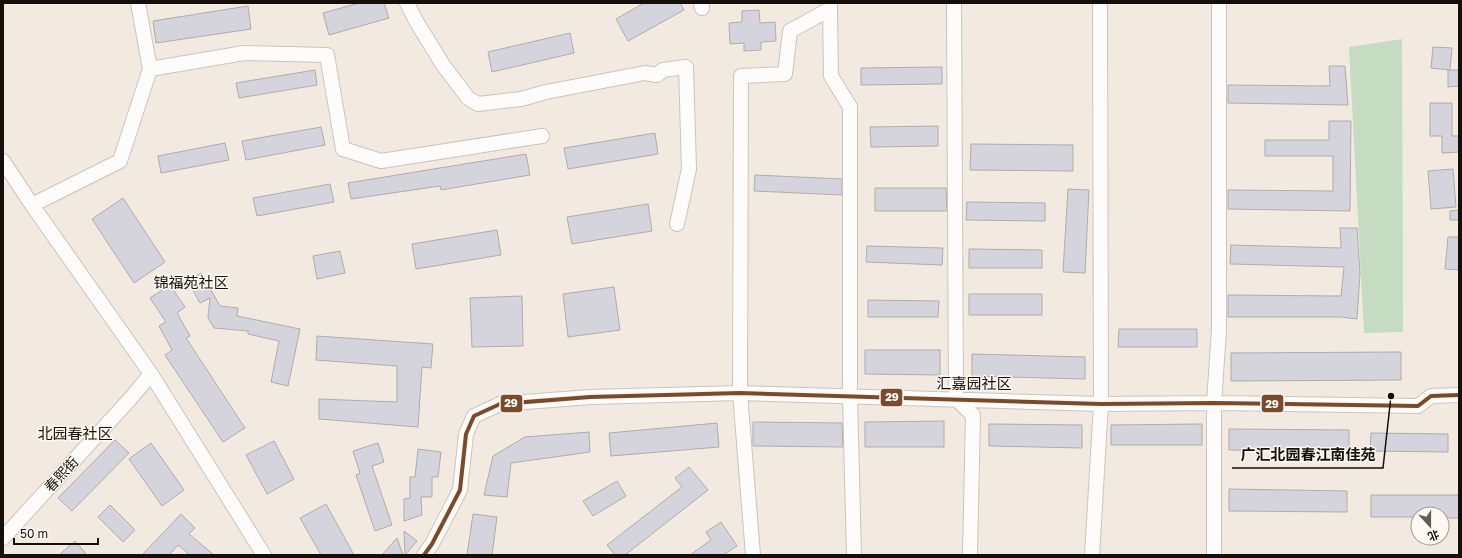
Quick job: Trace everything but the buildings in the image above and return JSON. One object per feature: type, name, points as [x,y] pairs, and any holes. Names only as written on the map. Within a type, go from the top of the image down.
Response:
[{"type":"street","points":[[32,205],[120,161],[150,69],[138,3]]},
{"type":"street","points":[[407,3],[416,21],[443,65],[468,98],[478,104],[521,99],[546,92],[645,73],[657,75],[663,70],[686,67],[689,169],[677,224]]},
{"type":"street","points":[[954,3],[956,399],[973,415],[970,555]]},
{"type":"street","points":[[1092,555],[1101,404],[1100,3]]},
{"type":"street","points":[[1214,555],[1214,403],[1219,330],[1219,3]]},
{"type":"street","points":[[753,555],[740,393],[741,76],[785,74],[790,31],[830,6]]},
{"type":"street","points":[[830,6],[831,76],[850,107],[850,397],[854,555]]},
{"type":"street","points":[[150,69],[244,53],[327,55],[343,149],[381,161],[542,136]]},
{"type":"street","points":[[3,161],[32,205],[151,374],[264,555]]},
{"type":"street","name":"春熙街","points":[[3,538],[151,374]]},
{"type":"street","points":[[424,555],[432,544],[460,490],[466,434],[474,416],[500,404],[590,397],[740,393],[1101,404],[1214,403],[1418,406],[1431,396],[1459,395]]},
{"type":"green space","points":[[1402,39],[1403,332],[1364,333],[1349,47]]},
{"type":"transit line","name":"29","points":[[424,555],[432,544],[460,490],[466,434],[474,416],[500,404],[590,397],[740,393],[1101,404],[1214,403],[1418,406],[1431,396],[1459,395]]},
{"type":"place","name":"广汇北园春江南佳苑","points":[[1391,396]]},
{"type":"district","name":"锦福苑社区","points":[[191,282]]},
{"type":"district","name":"汇嘉园社区","points":[[974,383]]},
{"type":"district","name":"北园春社区","points":[[75,433]]}]
